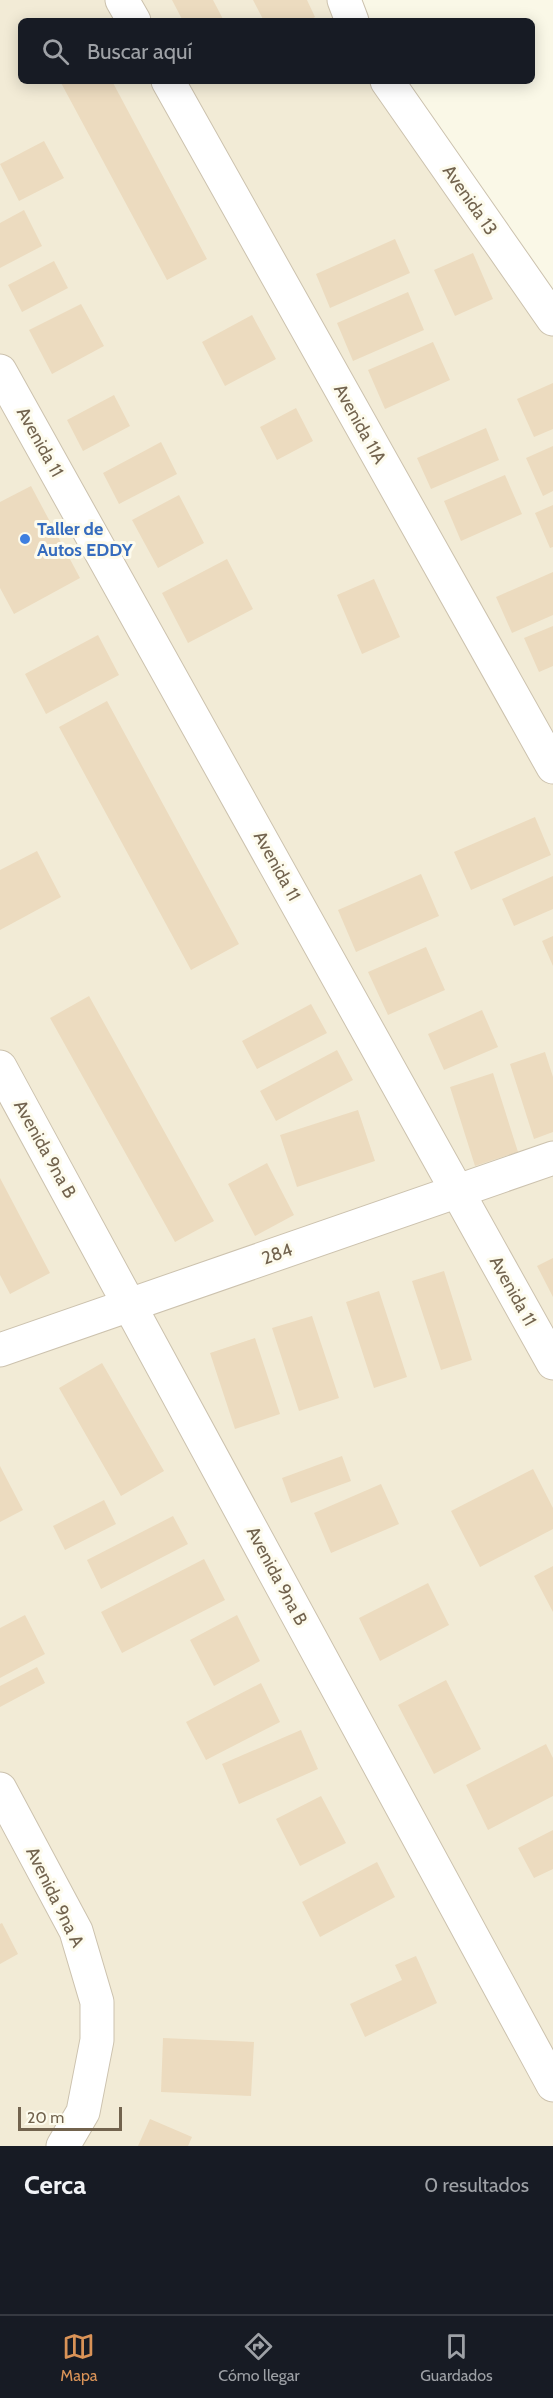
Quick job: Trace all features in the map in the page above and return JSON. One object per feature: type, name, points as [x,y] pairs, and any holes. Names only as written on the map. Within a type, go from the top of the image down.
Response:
[{"type":"street","points":[[122,0],[132,18]]},
{"type":"street","points":[[344,0],[351,18]]},
{"type":"street","name":"Avenida 11A","points":[[170,84],[553,767]]},
{"type":"street","name":"Avenida 13","points":[[389,84],[553,319]]},
{"type":"street","name":"Avenida 11","points":[[0,370],[553,1363]]},
{"type":"street","name":"Avenida 9na B","points":[[0,1067],[553,2085]]},
{"type":"street","name":"284","points":[[0,1350],[553,1158]]},
{"type":"street","name":"Avenida 9na A","points":[[0,1789],[76,1931],[97,2002],[97,2040],[83,2112],[63,2146]]},
{"type":"shaded area","points":[[0,0],[344,0],[351,18],[18,18],[18,84],[389,84],[553,319],[553,2146],[0,2146]]},
{"type":"building","points":[[172,0],[213,0],[222,18],[181,18]]},
{"type":"building","points":[[253,0],[307,0],[315,17],[313,18],[262,18]]},
{"type":"building","points":[[62,84],[114,84],[207,259],[167,280]]},
{"type":"building","points":[[44,141],[64,178],[19,201],[0,164]]},
{"type":"building","points":[[24,210],[42,246],[0,268],[0,223]]},
{"type":"building","points":[[395,239],[410,273],[330,308],[316,274]]},
{"type":"building","points":[[473,253],[493,299],[455,316],[434,270]]},
{"type":"building","points":[[54,261],[68,288],[22,312],[8,285]]},
{"type":"building","points":[[408,292],[424,330],[353,361],[337,323]]},
{"type":"building","points":[[81,304],[104,346],[52,374],[29,330]]},
{"type":"building","points":[[252,315],[276,359],[225,386],[202,342]]},
{"type":"building","points":[[433,342],[450,380],[385,409],[368,370]]},
{"type":"building","points":[[553,383],[553,429],[534,437],[517,399]]},
{"type":"building","points":[[114,395],[130,426],[83,451],[67,420]]},
{"type":"building","points":[[296,408],[313,441],[277,460],[260,427]]},
{"type":"building","points":[[486,428],[499,460],[431,489],[417,458]]},
{"type":"building","points":[[161,442],[177,474],[119,504],[103,473]]},
{"type":"building","points":[[553,446],[553,491],[543,496],[526,458]]},
{"type":"building","points":[[505,475],[522,514],[461,541],[444,501]]},
{"type":"building","points":[[31,486],[80,578],[14,614],[0,588],[0,502]]},
{"type":"building","points":[[179,495],[204,543],[158,568],[132,520]]},
{"type":"building","points":[[553,505],[553,547],[550,548],[535,513]]},
{"type":"building","points":[[227,559],[253,609],[188,643],[162,593]]},
{"type":"building","points":[[553,572],[553,615],[512,633],[496,597]]},
{"type":"building","points":[[374,579],[400,637],[362,654],[337,595]]},
{"type":"building","points":[[553,626],[553,666],[539,672],[524,638]]},
{"type":"building","points":[[98,635],[119,675],[46,714],[25,674]]},
{"type":"building","points":[[107,701],[239,944],[191,970],[59,727]]},
{"type":"building","points":[[535,817],[551,855],[471,890],[454,852]]},
{"type":"building","points":[[37,851],[61,897],[0,930],[0,870]]},
{"type":"building","points":[[421,874],[439,916],[356,952],[338,910]]},
{"type":"building","points":[[553,876],[553,909],[514,926],[502,899]]},
{"type":"building","points":[[553,936],[553,966],[542,941]]},
{"type":"building","points":[[426,947],[445,990],[388,1015],[368,972]]},
{"type":"building","points":[[89,996],[214,1221],[175,1242],[50,1018]]},
{"type":"building","points":[[311,1004],[327,1033],[257,1069],[242,1041]]},
{"type":"building","points":[[482,1010],[498,1047],[444,1070],[428,1034]]},
{"type":"building","points":[[337,1050],[353,1080],[276,1121],[260,1091]]},
{"type":"building","points":[[545,1052],[553,1077],[553,1132],[534,1139],[510,1064]]},
{"type":"building","points":[[493,1073],[518,1152],[475,1166],[450,1087]]},
{"type":"building","points":[[358,1110],[375,1161],[297,1187],[280,1135]]},
{"type":"building","points":[[267,1163],[294,1215],[255,1236],[228,1184]]},
{"type":"building","points":[[0,1178],[50,1273],[10,1294],[0,1275]]},
{"type":"building","points":[[553,1258],[553,1297],[537,1266]]},
{"type":"building","points":[[444,1271],[472,1360],[441,1370],[412,1281]]},
{"type":"building","points":[[379,1291],[407,1377],[374,1388],[346,1302]]},
{"type":"building","points":[[312,1316],[339,1398],[299,1411],[272,1328]]},
{"type":"building","points":[[255,1338],[280,1414],[235,1429],[210,1353]]},
{"type":"building","points":[[102,1363],[164,1471],[121,1496],[59,1388]]},
{"type":"building","points":[[342,1456],[351,1481],[291,1503],[282,1478]]},
{"type":"building","points":[[0,1466],[23,1510],[0,1522]]},
{"type":"building","points":[[533,1469],[553,1508],[553,1529],[480,1567],[451,1511]]},
{"type":"building","points":[[381,1484],[399,1524],[331,1553],[314,1513]]},
{"type":"building","points":[[104,1500],[116,1524],[65,1550],[53,1526]]},
{"type":"building","points":[[173,1516],[188,1544],[101,1589],[87,1560]]},
{"type":"building","points":[[204,1559],[225,1600],[122,1653],[101,1612]]},
{"type":"building","points":[[553,1566],[553,1612],[534,1576]]},
{"type":"building","points":[[428,1583],[449,1625],[380,1661],[359,1618]]},
{"type":"building","points":[[25,1615],[45,1654],[0,1678],[0,1628]]},
{"type":"building","points":[[237,1615],[260,1661],[214,1686],[190,1640]]},
{"type":"building","points":[[37,1667],[45,1683],[0,1707],[0,1686]]},
{"type":"building","points":[[446,1680],[481,1749],[434,1774],[398,1705]]},
{"type":"building","points":[[261,1683],[280,1722],[206,1760],[186,1722]]},
{"type":"building","points":[[301,1730],[318,1769],[239,1804],[222,1764]]},
{"type":"building","points":[[546,1744],[553,1758],[553,1796],[488,1830],[466,1785]]},
{"type":"building","points":[[321,1796],[346,1843],[300,1866],[276,1819]]},
{"type":"building","points":[[553,1830],[553,1869],[534,1878],[518,1848]]},
{"type":"building","points":[[377,1862],[395,1897],[320,1937],[302,1902]]},
{"type":"building","points":[[2,1923],[18,1954],[0,1964],[0,1924]]},
{"type":"building","points":[[416,1956],[437,2003],[365,2037],[350,2004],[402,1980],[395,1965]]},
{"type":"building","points":[[163,2038],[254,2042],[251,2096],[161,2092]]},
{"type":"building","points":[[150,2119],[192,2137],[188,2146],[138,2146]]},
{"type":"place","name":"Taller de Autos EDDY","points":[[25,539]]}]
